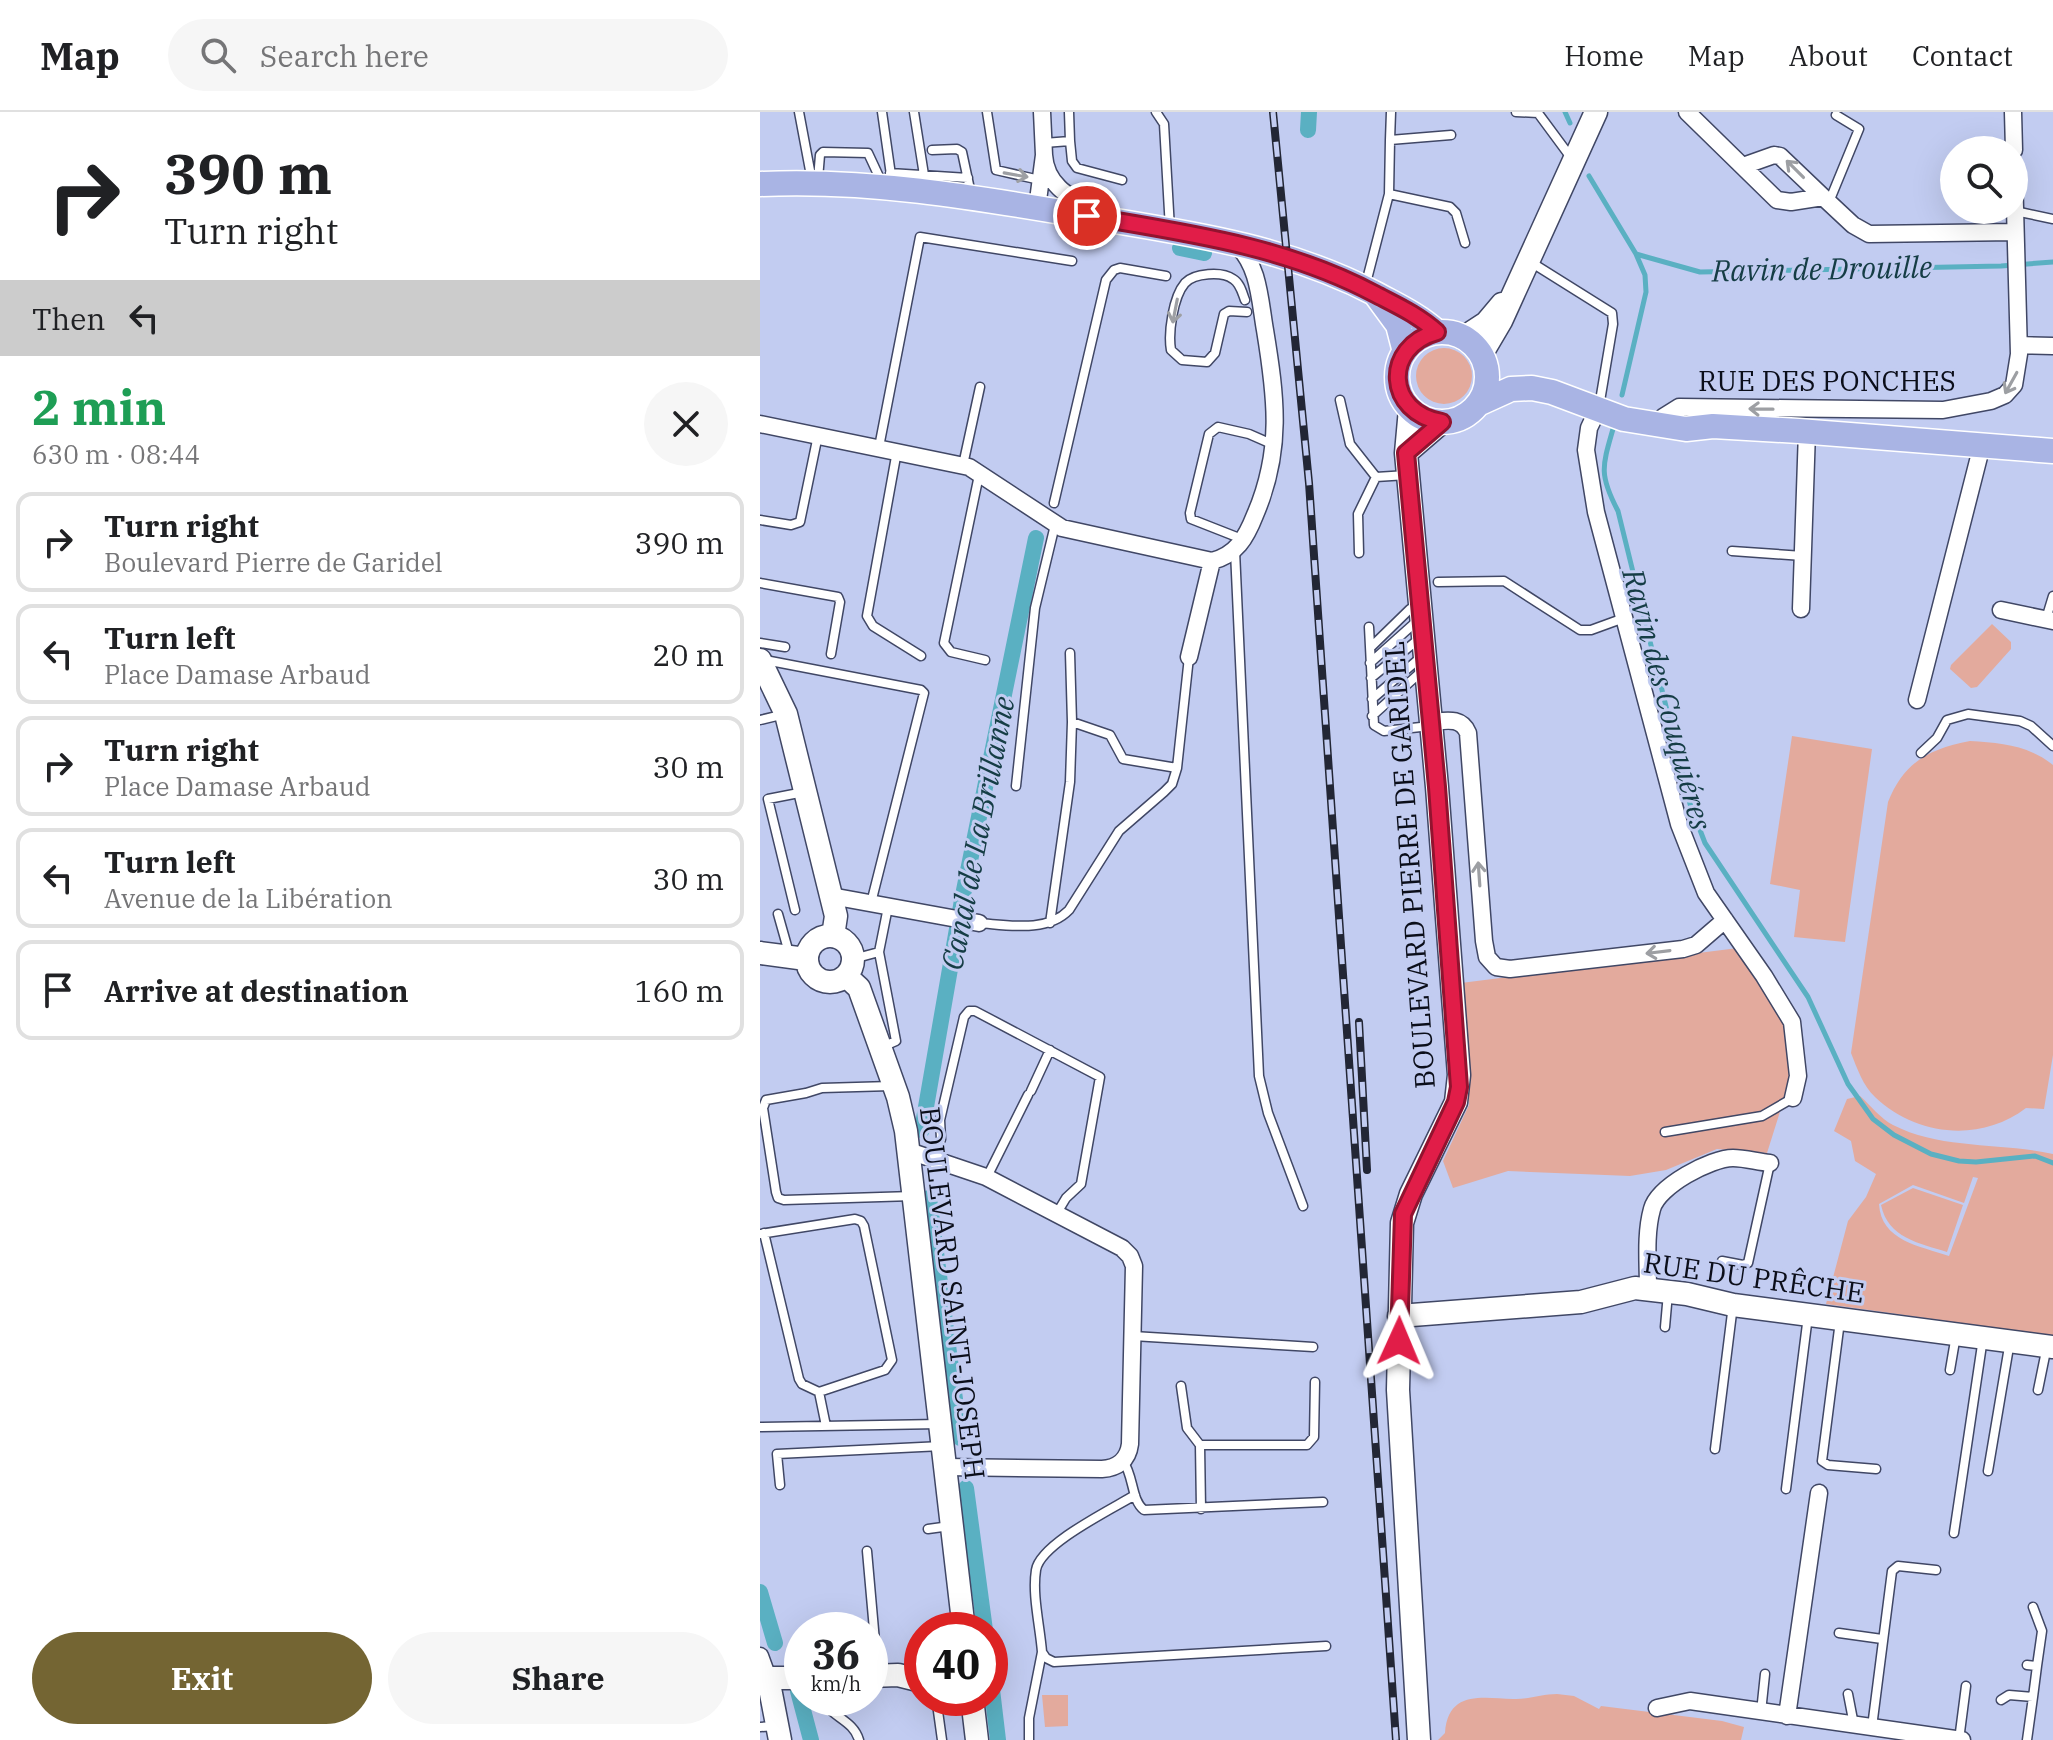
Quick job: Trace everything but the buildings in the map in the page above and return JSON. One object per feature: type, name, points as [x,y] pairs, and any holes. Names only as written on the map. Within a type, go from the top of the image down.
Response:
[{"type":"main road","points":[[760,184],[889,182],[970,188],[1037,208],[1232,241],[1328,271],[1370,290],[1412,311],[1437,332],[1463,338],[1483,360],[1511,375],[1540,378],[1624,419],[1686,429],[1713,426]]},
{"type":"main road","points":[[1370,290],[1398,325],[1405,352]]},
{"type":"main road","points":[[1437,332],[1421,338],[1405,352],[1399,367],[1398,384],[1410,409],[1427,420],[1442,422],[1469,414],[1485,392],[1487,378],[1483,360]]},
{"type":"main road","points":[[1478,404],[1511,389],[1532,388],[1598,406],[1713,426],[2053,451]]},
{"type":"street","points":[[1042,112],[1046,172],[1057,187],[1112,221]]},
{"type":"street","points":[[1687,112],[1780,202],[1826,199]]},
{"type":"street","points":[[2013,112],[2014,136]]},
{"type":"street","points":[[1483,360],[1595,113]]},
{"type":"street","points":[[1037,208],[1044,149]]},
{"type":"street","points":[[1743,166],[1774,155],[1780,156],[1853,225],[1869,234],[2014,232]]},
{"type":"street","name":"RUE DES PONCHES","points":[[1663,417],[1679,407],[1951,410],[2000,398],[2010,390],[2018,371],[2014,224]]},
{"type":"street","points":[[760,424],[963,465],[1070,531],[1212,561],[1239,545],[1262,500],[1275,446],[1274,385],[1257,285],[1244,253],[1232,241]]},
{"type":"street","points":[[1257,285],[1267,263],[1280,254]]},
{"type":"street","points":[[1463,338],[1486,323],[1518,285]]},
{"type":"street","points":[[2019,345],[2053,346]]},
{"type":"street","points":[[1598,406],[1586,437],[1587,466],[1679,824],[1702,885],[1792,1022],[1798,1076],[1793,1098]]},
{"type":"street","name":"BOULEVARD PIERRE DE GARIDEL","points":[[1410,409],[1407,464],[1459,1087],[1456,1102],[1403,1214],[1398,1390],[1419,1740]]},
{"type":"street","points":[[1407,464],[1442,422]]},
{"type":"street","points":[[1801,609],[1807,431]]},
{"type":"street","points":[[1917,700],[1982,445]]},
{"type":"street","points":[[1189,657],[1212,561]]},
{"type":"street","points":[[2001,610],[2049,620]]},
{"type":"street","points":[[760,659],[786,714],[837,920],[833,936]]},
{"type":"street","points":[[1430,724],[1454,720],[1463,724],[1468,733],[1484,941],[1487,957],[1496,967],[1510,969],[1683,949],[1696,945],[1725,920]]},
{"type":"street","points":[[831,896],[966,921]]},
{"type":"street","points":[[760,953],[798,958],[821,981],[834,982],[850,967],[849,946],[833,936],[820,938],[798,958]]},
{"type":"street","name":"BOULEVARD SAINT-JOSEPH","points":[[850,967],[894,1086],[909,1151],[962,1612]]},
{"type":"street","points":[[909,1151],[986,1177],[1057,1213],[1117,1246],[1130,1256],[1135,1270],[1130,1447],[1123,1461],[1106,1469],[943,1446]]},
{"type":"street","points":[[1650,1290],[1647,1257],[1653,1206],[1668,1187],[1700,1169],[1730,1158],[1770,1163]]},
{"type":"street","name":"RUE DU PRÊCHE","points":[[1399,1316],[1581,1302],[1650,1290],[1840,1320],[2050,1346]]},
{"type":"street","points":[[1787,1716],[1819,1493]]},
{"type":"street","points":[[760,1656],[768,1678],[772,1731]]},
{"type":"street","points":[[768,1678],[784,1678]]},
{"type":"street","points":[[1657,1708],[1690,1701],[1961,1740]]},
{"type":"street","points":[[974,1716],[977,1740]]},
{"type":"lane","points":[[799,112],[815,182]]},
{"type":"lane","points":[[882,112],[889,182]]},
{"type":"lane","points":[[914,112],[924,175]]},
{"type":"lane","points":[[987,112],[996,170],[1040,180]]},
{"type":"lane","points":[[1069,112],[1072,161],[1077,168],[1122,180]]},
{"type":"lane","points":[[1156,112],[1164,124],[1170,230]]},
{"type":"lane","points":[[1370,290],[1389,194],[1391,112]]},
{"type":"lane","points":[[1516,112],[1538,113],[1571,168]]},
{"type":"lane","points":[[1826,199],[1859,129],[1836,115]]},
{"type":"lane","points":[[1390,140],[1451,135]]},
{"type":"lane","points":[[1044,149],[1070,141]]},
{"type":"lane","points":[[889,182],[924,175],[970,188],[964,156],[959,149],[932,150]]},
{"type":"lane","points":[[815,182],[823,152],[864,152],[889,182]]},
{"type":"lane","points":[[1389,194],[1453,209],[1465,243]]},
{"type":"lane","points":[[2028,214],[2053,219]]},
{"type":"lane","points":[[879,447],[920,237],[1072,261]]},
{"type":"lane","points":[[1528,261],[1612,313],[1613,324],[1598,406]]},
{"type":"lane","points":[[1054,503],[1106,280],[1120,268],[1166,276]]},
{"type":"lane","points":[[1245,300],[1238,284],[1226,276],[1190,279],[1181,289],[1177,301],[1171,350],[1182,360],[1207,362],[1215,353],[1224,314],[1229,311],[1247,312]]},
{"type":"lane","points":[[963,465],[980,387]]},
{"type":"lane","points":[[1340,400],[1350,444],[1376,477]]},
{"type":"lane","points":[[1275,446],[1249,434],[1218,427],[1209,434],[1190,513],[1191,519],[1239,545],[1259,1076],[1268,1113],[1303,1206]]},
{"type":"lane","points":[[760,520],[795,525],[800,522],[818,434]]},
{"type":"lane","points":[[897,451],[866,613],[873,626],[921,656]]},
{"type":"lane","points":[[1359,553],[1358,514],[1376,477],[1407,464]]},
{"type":"lane","points":[[980,474],[944,643],[951,652],[985,660]]},
{"type":"lane","points":[[1016,786],[1035,608],[1055,524]]},
{"type":"lane","points":[[1732,551],[1803,556]]},
{"type":"lane","points":[[1438,582],[1504,581],[1580,630],[1591,630],[1624,618]]},
{"type":"lane","points":[[760,583],[838,597],[840,602],[831,654]]},
{"type":"lane","points":[[2049,620],[2053,596]]},
{"type":"lane","points":[[1371,648],[1410,609],[1422,637]]},
{"type":"lane","points":[[1369,627],[1374,725],[1379,731],[1430,724]]},
{"type":"lane","points":[[1370,663],[1422,637]]},
{"type":"lane","points":[[1371,678],[1422,637]]},
{"type":"lane","points":[[1372,699],[1422,637]]},
{"type":"lane","points":[[1372,716],[1422,637]]},
{"type":"lane","points":[[760,643],[785,647]]},
{"type":"lane","points":[[1050,923],[1070,782],[1070,653]]},
{"type":"lane","points":[[966,921],[1039,925],[1050,923],[1069,910],[1119,831],[1172,784],[1177,768],[1189,657]]},
{"type":"lane","points":[[760,659],[924,693],[880,904],[879,952],[896,1041],[881,1048]]},
{"type":"lane","points":[[760,720],[786,714]]},
{"type":"lane","points":[[1921,753],[1937,738],[1947,720],[1968,714],[2020,721],[2031,726],[2053,746]]},
{"type":"lane","points":[[1072,722],[1110,735],[1123,759],[1177,768]]},
{"type":"lane","points":[[795,910],[768,799],[806,792]]},
{"type":"lane","points":[[778,914],[798,958]]},
{"type":"lane","points":[[850,967],[879,952]]},
{"type":"lane","points":[[935,1159],[941,1139],[940,1120],[967,1013],[975,1011],[1095,1073],[1100,1080],[1081,1184],[1066,1198],[1057,1213]]},
{"type":"lane","points":[[986,1177],[1050,1050]]},
{"type":"lane","points":[[894,1086],[822,1088],[766,1100],[763,1108],[776,1192],[778,1198],[784,1200],[914,1196]]},
{"type":"lane","points":[[1665,1132],[1762,1116],[1793,1098]]},
{"type":"lane","points":[[1722,1261],[1748,1263],[1770,1163]]},
{"type":"lane","points":[[855,1219],[861,1221],[891,1363],[885,1370],[819,1392],[802,1384],[762,1234],[855,1219]]},
{"type":"lane","points":[[1650,1290],[1665,1327]]},
{"type":"lane","points":[[1715,1449],[1733,1305]]},
{"type":"lane","points":[[1786,1489],[1808,1315]]},
{"type":"lane","points":[[1840,1320],[1822,1461],[1828,1465],[1876,1469]]},
{"type":"lane","points":[[1950,1370],[1956,1334]]},
{"type":"lane","points":[[1133,1336],[1313,1347]]},
{"type":"lane","points":[[1954,1533],[1983,1337]]},
{"type":"lane","points":[[1988,1471],[2010,1341]]},
{"type":"lane","points":[[2038,1390],[2050,1346]]},
{"type":"lane","points":[[1200,1445],[1307,1445],[1314,1437],[1315,1382]]},
{"type":"lane","points":[[1181,1386],[1187,1428],[1200,1445],[1201,1509]]},
{"type":"lane","points":[[819,1392],[826,1426]]},
{"type":"lane","points":[[760,1427],[826,1426],[943,1446]]},
{"type":"lane","points":[[780,1485],[777,1454],[943,1446]]},
{"type":"lane","points":[[1123,1461],[1132,1476],[1139,1506],[1144,1510],[1323,1502]]},
{"type":"lane","points":[[1029,1740],[1029,1718],[1042,1652],[1036,1581],[1039,1561],[1053,1546],[1135,1495]]},
{"type":"lane","points":[[928,1529],[951,1526]]},
{"type":"lane","points":[[867,1551],[874,1612]]},
{"type":"lane","points":[[1872,1728],[1892,1571],[1898,1566],[1936,1570]]},
{"type":"lane","points":[[2027,1740],[2042,1626],[2033,1607]]},
{"type":"lane","points":[[1839,1633],[1882,1639]]},
{"type":"lane","points":[[1042,1652],[1054,1662],[1326,1646]]},
{"type":"lane","points":[[2027,1665],[2037,1666]]},
{"type":"lane","points":[[1761,1712],[1765,1674]]},
{"type":"lane","points":[[1961,1740],[1966,1686]]},
{"type":"lane","points":[[1848,1694],[1854,1726]]},
{"type":"lane","points":[[2001,1700],[2009,1695],[2033,1697]]},
{"type":"lane","points":[[838,1716],[854,1728],[859,1740]]},
{"type":"lane","points":[[939,1716],[942,1740]]},
{"type":"shaded area","points":[[1444,348],[1464,356],[1472,376],[1464,396],[1444,404],[1424,396],[1416,376],[1424,356]]},
{"type":"shaded area","points":[[1992,624],[2011,642],[2011,649],[1977,687],[1971,688],[1950,669],[1951,665]]},
{"type":"shaded area","points":[[1792,736],[1872,749],[1845,942],[1794,937],[1800,890],[1770,884]]},
{"type":"shaded area","points":[[1970,741],[2024,749],[2053,765],[2053,1055],[2044,1109],[2026,1108],[1989,1127],[1949,1130],[1929,1127],[1891,1110],[1867,1088],[1851,1053],[1888,802],[1910,767],[1930,753]]},
{"type":"shaded area","points":[[1738,948],[1784,1018],[1790,1080],[1767,1153],[1717,1149],[1666,1170],[1630,1176],[1508,1171],[1453,1188],[1443,1161],[1469,1105],[1461,983]]},
{"type":"shaded area","points":[[1860,1096],[1880,1116],[1912,1133],[1951,1142],[2053,1154],[2053,1336],[1826,1304],[1848,1221],[1866,1197],[1876,1174],[1855,1161],[1851,1141],[1834,1131],[1847,1099]],"holes":[[[1973,1177],[1978,1178],[1949,1256],[1904,1240],[1894,1234],[1881,1216],[1879,1204],[1913,1185],[1964,1203]]]},
{"type":"shaded area","points":[[1913,1188],[1963,1205],[1947,1252],[1906,1238],[1890,1225],[1885,1216],[1881,1205]]},
{"type":"shaded area","points":[[1557,1694],[1574,1696],[1599,1709],[1601,1706],[1722,1721],[1744,1727],[1741,1740],[1438,1740],[1445,1733],[1453,1709],[1460,1703],[1479,1698],[1518,1699]]},
{"type":"shaded area","points":[[1042,1695],[1068,1695],[1068,1726],[1045,1727]]},
{"type":"waterway","name":"Canal de La Brillanne","points":[[1308,130],[1309,112]]},
{"type":"waterway","name":"Ravin de Drouille","points":[[1565,112],[1570,123]]},
{"type":"waterway","name":"Ravin de Drouille","points":[[1589,176],[1636,254],[1700,272],[2001,266],[2053,262]]},
{"type":"waterway","name":"Canal de La Brillanne","points":[[1180,248],[1204,253]]},
{"type":"waterway","name":"Ravin des Couquiéres","points":[[1622,395],[1646,292],[1645,275],[1636,254]]},
{"type":"waterway","name":"Ravin des Couquiéres","points":[[1613,429],[1605,462],[1605,479],[1618,511],[1690,804],[1705,843],[1808,997],[1848,1084],[1873,1119],[1894,1135],[1931,1154],[1976,1162],[2035,1156],[2053,1163]]},
{"type":"waterway","name":"Canal de La Brillanne","points":[[922,1130],[962,900],[1036,538]]},
{"type":"waterway","name":"Canal de La Brillanne","points":[[929,1198],[960,1438]]},
{"type":"waterway","name":"Canal de La Brillanne","points":[[966,1488],[983,1612]]},
{"type":"waterway","points":[[760,1592],[775,1643]]},
{"type":"waterway","points":[[805,1716],[811,1740]]},
{"type":"waterway","name":"Canal de La Brillanne","points":[[995,1716],[998,1740]]},
{"type":"railway","points":[[1273,112],[1309,483],[1396,1740]]},
{"type":"railway","points":[[1359,1022],[1367,1170]]},
{"type":"route","points":[[1087,216],[1232,241],[1280,254],[1328,271],[1412,311],[1437,332],[1421,338],[1405,352],[1399,367],[1398,384],[1410,409],[1427,420],[1442,422],[1406,453],[1437,787],[1459,1087],[1456,1102],[1403,1214],[1399,1341]]}]
